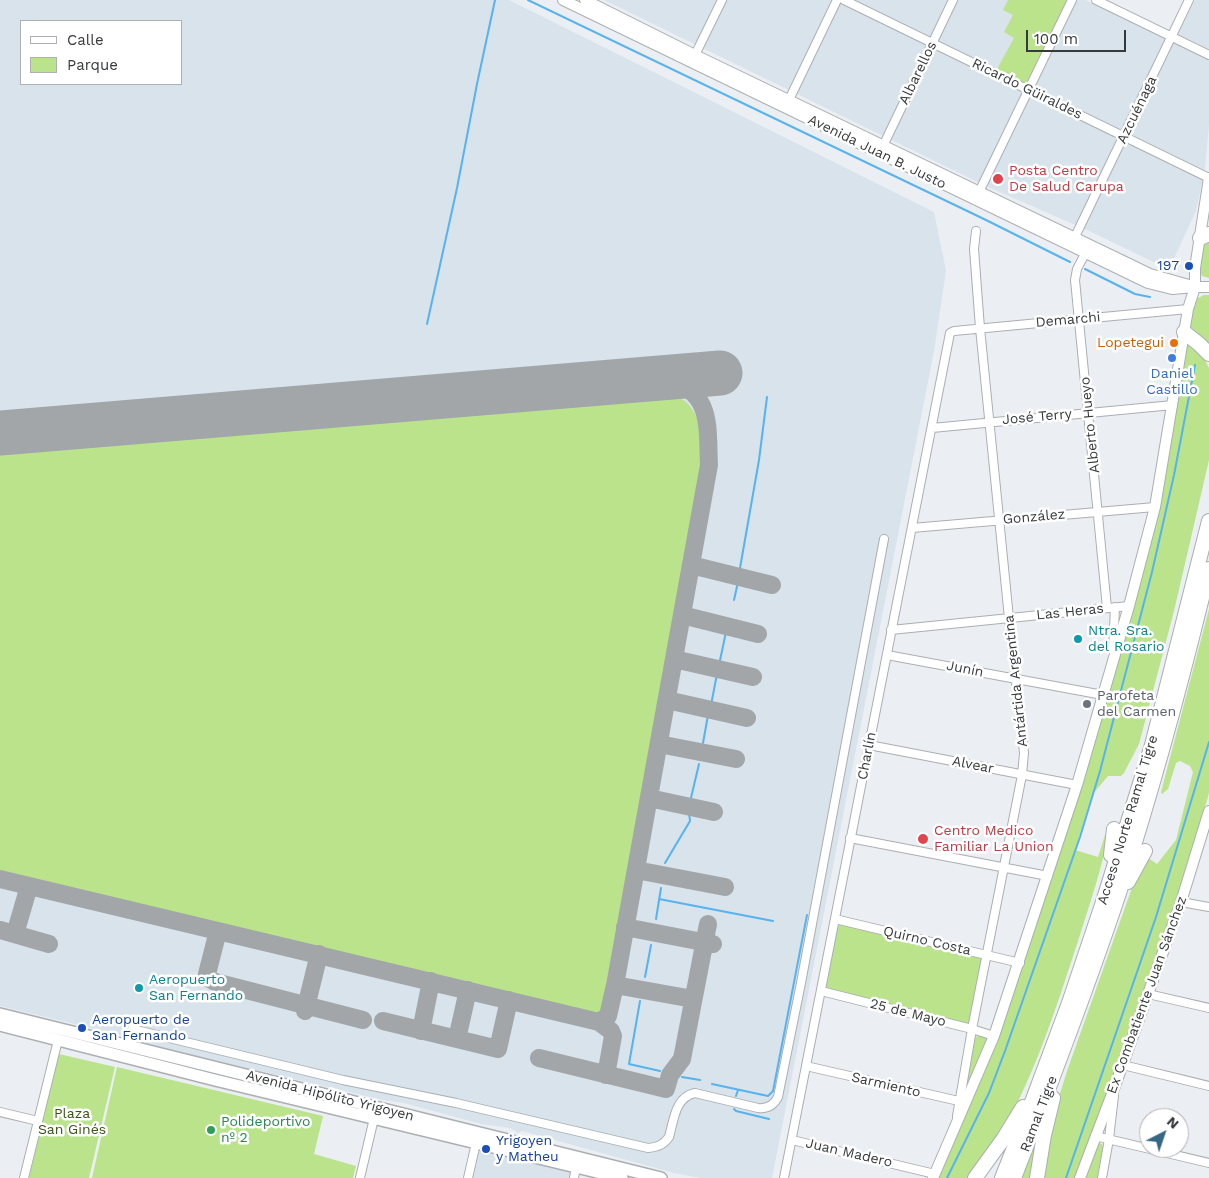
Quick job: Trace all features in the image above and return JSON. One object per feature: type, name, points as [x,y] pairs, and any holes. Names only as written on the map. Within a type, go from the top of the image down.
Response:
[{"type":"highway","points":[[1184,332],[1200,344],[1209,354]]},
{"type":"highway","name":"Acceso Norte Ramal Tigre","points":[[1049,1057],[1103,902],[1152,746],[1209,521]]},
{"type":"highway","name":"Acceso Norte Ramal Tigre","points":[[1065,1049],[1110,918],[1162,751],[1209,569]]},
{"type":"highway","points":[[1141,762],[1173,664]]},
{"type":"highway","points":[[1157,794],[1162,751]]},
{"type":"highway","points":[[1103,902],[1114,829]]},
{"type":"highway","points":[[1110,918],[1145,851]]},
{"type":"highway","points":[[1037,1178],[1044,1135],[1065,1049]]},
{"type":"highway","name":"Ramal Tigre","points":[[1014,1178],[1065,1049]]},
{"type":"highway","points":[[975,1178],[1004,1138],[1029,1098],[1049,1057]]},
{"type":"highway","name":"Ramal Tigre","points":[[1002,1178],[1049,1057]]},
{"type":"main road","name":"Avenida Hipólito Yrigoyen","points":[[0,1014],[128,1046],[375,1113],[476,1143],[509,1145],[575,1172],[622,1178]]},
{"type":"main road","name":"Avenida Hipólito Yrigoyen","points":[[0,1025],[509,1145],[661,1178]]},
{"type":"street","name":"Avenida Juan B. Justo","points":[[563,0],[787,104],[1088,249],[1148,283],[1172,290],[1209,287]]},
{"type":"street","name":"Avenida Juan B. Justo","points":[[585,0],[604,4],[787,104],[883,146],[978,192],[1072,242]]},
{"type":"street","points":[[695,55],[722,0]]},
{"type":"street","points":[[787,104],[837,0]]},
{"type":"street","name":"Ricardo Güiraldes","points":[[844,0],[1209,178]]},
{"type":"street","name":"Albarellos","points":[[883,146],[953,0]]},
{"type":"street","points":[[978,192],[1072,0]]},
{"type":"street","points":[[1096,0],[1209,55]]},
{"type":"street","name":"Azcuénaga","points":[[1072,242],[1189,0]]},
{"type":"street","points":[[934,1176],[956,1128],[963,1102],[994,1036],[1020,963],[1077,785],[1128,606],[1155,507],[1188,309],[1195,287],[1195,268],[1204,236],[1209,178]]},
{"type":"street","name":"Antártida Argentina","points":[[963,1102],[972,1029],[1022,775],[1024,753],[980,328],[974,249],[976,231]]},
{"type":"street","name":"Alberto Hueyo","points":[[1088,249],[1076,273],[1098,512],[1111,608],[1112,660]]},
{"type":"street","name":"Demarchi","points":[[950,333],[980,328],[1188,309]]},
{"type":"street","name":"Charlín","points":[[784,1178],[950,333]]},
{"type":"street","name":"José Terry","points":[[932,428],[1173,405]]},
{"type":"street","name":"González","points":[[912,528],[1155,507]]},
{"type":"street","points":[[128,1046],[132,1029],[648,1148],[658,1147],[666,1141],[678,1104],[690,1094],[695,1093],[764,1109],[771,1106],[778,1097],[802,983],[884,539]]},
{"type":"street","name":"Las Heras","points":[[891,630],[1128,606]]},
{"type":"street","name":"Junín","points":[[886,655],[1103,695]]},
{"type":"street","name":"Alvear","points":[[869,745],[1077,785]]},
{"type":"street","name":"Ex Combatiente Juan Sánchez","points":[[1080,1178],[1181,902],[1209,812]]},
{"type":"street","points":[[850,838],[1048,876]]},
{"type":"street","points":[[1181,902],[1209,908]]},
{"type":"street","name":"Quirno Costa","points":[[835,919],[1020,963]]},
{"type":"street","name":"25 de Mayo","points":[[821,991],[994,1036]]},
{"type":"street","points":[[1148,994],[1209,1008]]},
{"type":"street","points":[[24,1178],[58,1040]]},
{"type":"street","points":[[1123,1064],[1209,1086]]},
{"type":"street","name":"Sarmiento","points":[[806,1066],[963,1102]]},
{"type":"street","points":[[1102,1178],[1115,1086]]},
{"type":"street","points":[[0,1112],[38,1121]]},
{"type":"street","points":[[360,1178],[375,1113]]},
{"type":"street","points":[[1095,1136],[1209,1163]]},
{"type":"street","name":"Juan Madero","points":[[792,1140],[934,1176]]},
{"type":"street","points":[[468,1178],[476,1143]]},
{"type":"shaded area","points":[[0,0],[509,0],[934,212],[946,271],[934,351],[772,1178],[701,1178],[674,1173],[522,1131],[518,1133],[510,1128],[481,1124],[404,1103],[383,1100],[150,1045],[137,1041],[137,1037],[127,1034],[124,1036],[0,1006]]},
{"type":"shaded area","points":[[604,0],[1085,0],[1174,43],[1195,0],[1209,0],[1209,125],[1205,169],[1196,211],[1170,267],[1164,267],[1087,230],[988,187]]},
{"type":"shaded area","points":[[478,1149],[573,1170],[571,1178],[471,1178]]},
{"type":"green space","points":[[1008,0],[1072,0],[1029,90],[995,73],[1014,38],[1004,32],[1013,15],[1003,10]]},
{"type":"green space","points":[[1209,236],[1209,278],[1202,276],[1200,261],[1202,250]]},
{"type":"green space","points":[[1204,295],[1209,295],[1209,350],[1191,329],[1190,322],[1194,302]]},
{"type":"green space","points":[[1192,343],[1199,348],[1209,368],[1209,460],[1174,611],[1139,744],[1124,773],[1121,776],[1108,776],[1092,795],[1075,850],[1098,857],[1105,835],[1109,832],[1106,845],[1061,992],[1042,1046],[1019,1099],[992,1148],[968,1178],[936,1178],[968,1108],[1140,575],[1186,344]]},
{"type":"green space","points":[[668,393],[681,398],[690,406],[696,416],[702,441],[700,480],[601,1011],[594,1014],[0,870],[0,450]]},
{"type":"green space","points":[[1209,609],[1208,797],[1136,1017],[1075,1178],[1041,1178],[1058,1100],[1067,1071],[1139,868],[1145,856],[1157,864],[1176,840],[1193,772],[1190,766],[1180,761],[1176,763],[1168,789],[1162,794],[1161,792]]},
{"type":"green space","points":[[841,924],[983,958],[969,1025],[826,988],[837,927]]},
{"type":"green space","points":[[980,1035],[987,1039],[966,1093],[964,1091],[974,1038]]},
{"type":"green space","name":"Plaza San Ginés","points":[[59,1054],[115,1067],[89,1178],[29,1178]]},
{"type":"green space","name":"Polideportivo nº 2","points":[[117,1067],[323,1116],[314,1154],[356,1166],[353,1178],[92,1178]]},
{"type":"green space","points":[[1038,1138],[1035,1178],[1021,1178]]},
{"type":"green space","points":[[1099,1143],[1103,1147],[1097,1178],[1084,1178]]},
{"type":"waterway","points":[[427,324],[495,0]]},
{"type":"waterway","points":[[528,0],[1070,262]]},
{"type":"waterway","points":[[1085,269],[1135,294],[1150,297]]},
{"type":"waterway","points":[[947,1178],[989,1093],[1080,837],[1100,771],[1152,572],[1174,475],[1195,365]]},
{"type":"waterway","points":[[740,568],[759,460],[767,397]]},
{"type":"waterway","points":[[734,600],[738,582]]},
{"type":"waterway","points":[[719,665],[726,632]]},
{"type":"waterway","points":[[711,705],[717,674]]},
{"type":"waterway","points":[[703,743],[708,715]]},
{"type":"waterway","points":[[1066,1178],[1156,917],[1209,742]]},
{"type":"waterway","points":[[690,802],[699,764]]},
{"type":"waterway","points":[[665,863],[690,821],[689,812]]},
{"type":"waterway","points":[[656,919],[661,888]]},
{"type":"waterway","points":[[659,899],[773,921]]},
{"type":"waterway","points":[[712,1084],[768,1096],[773,1091],[807,915]]},
{"type":"waterway","points":[[645,977],[651,945]]},
{"type":"waterway","points":[[640,1001],[629,1064],[660,1071]]},
{"type":"waterway","points":[[682,1077],[700,1080]]},
{"type":"waterway","points":[[736,1096],[738,1090]]},
{"type":"waterway","points":[[734,1109],[769,1119]]},
{"type":"taxiway","points":[[599,1022],[608,1016],[615,985],[709,465],[707,423],[700,401],[681,384],[666,378]]},
{"type":"taxiway","points":[[691,565],[772,585]]},
{"type":"taxiway","points":[[682,615],[758,634]]},
{"type":"taxiway","points":[[674,659],[753,677]]},
{"type":"taxiway","points":[[667,700],[747,718]]},
{"type":"taxiway","points":[[659,744],[736,759]]},
{"type":"taxiway","points":[[649,798],[714,812]]},
{"type":"taxiway","points":[[636,870],[725,887]]},
{"type":"taxiway","points":[[0,879],[599,1022],[611,1031],[613,1036],[606,1075]]},
{"type":"taxiway","points":[[15,934],[29,886]]},
{"type":"taxiway","points":[[539,1058],[666,1089],[670,1075],[682,1059],[708,924]]},
{"type":"taxiway","points":[[625,927],[713,944]]},
{"type":"taxiway","points":[[0,930],[49,944]]},
{"type":"taxiway","points":[[218,931],[207,974],[208,978],[215,982],[363,1020]]},
{"type":"taxiway","points":[[305,1011],[319,954]]},
{"type":"taxiway","points":[[421,1031],[431,981]]},
{"type":"taxiway","points":[[615,985],[693,999]]},
{"type":"taxiway","points":[[457,1039],[468,990]]},
{"type":"taxiway","points":[[383,1021],[498,1049],[509,1000]]},
{"type":"runway","points":[[0,433],[720,373]]},
{"type":"place","name":"Posta Centro De Salud Carupa","points":[[998,179]]},
{"type":"place","name":"197","points":[[1189,266]]},
{"type":"place","name":"Lopetegui","points":[[1174,343]]},
{"type":"place","name":"Daniel Castillo","points":[[1172,358]]},
{"type":"place","name":"Ntra. Sra. del Rosario","points":[[1078,639]]},
{"type":"place","name":"Parofeta del Carmen","points":[[1087,704]]},
{"type":"place","name":"Centro Medico Familiar La Union","points":[[923,839]]},
{"type":"place","name":"Aeropuerto San Fernando","points":[[139,988]]},
{"type":"place","name":"Aeropuerto de San Fernando","points":[[82,1028]]},
{"type":"place","name":"Polideportivo nº 2","points":[[211,1130]]},
{"type":"place","name":"Yrigoyen y Matheu","points":[[486,1149]]}]
